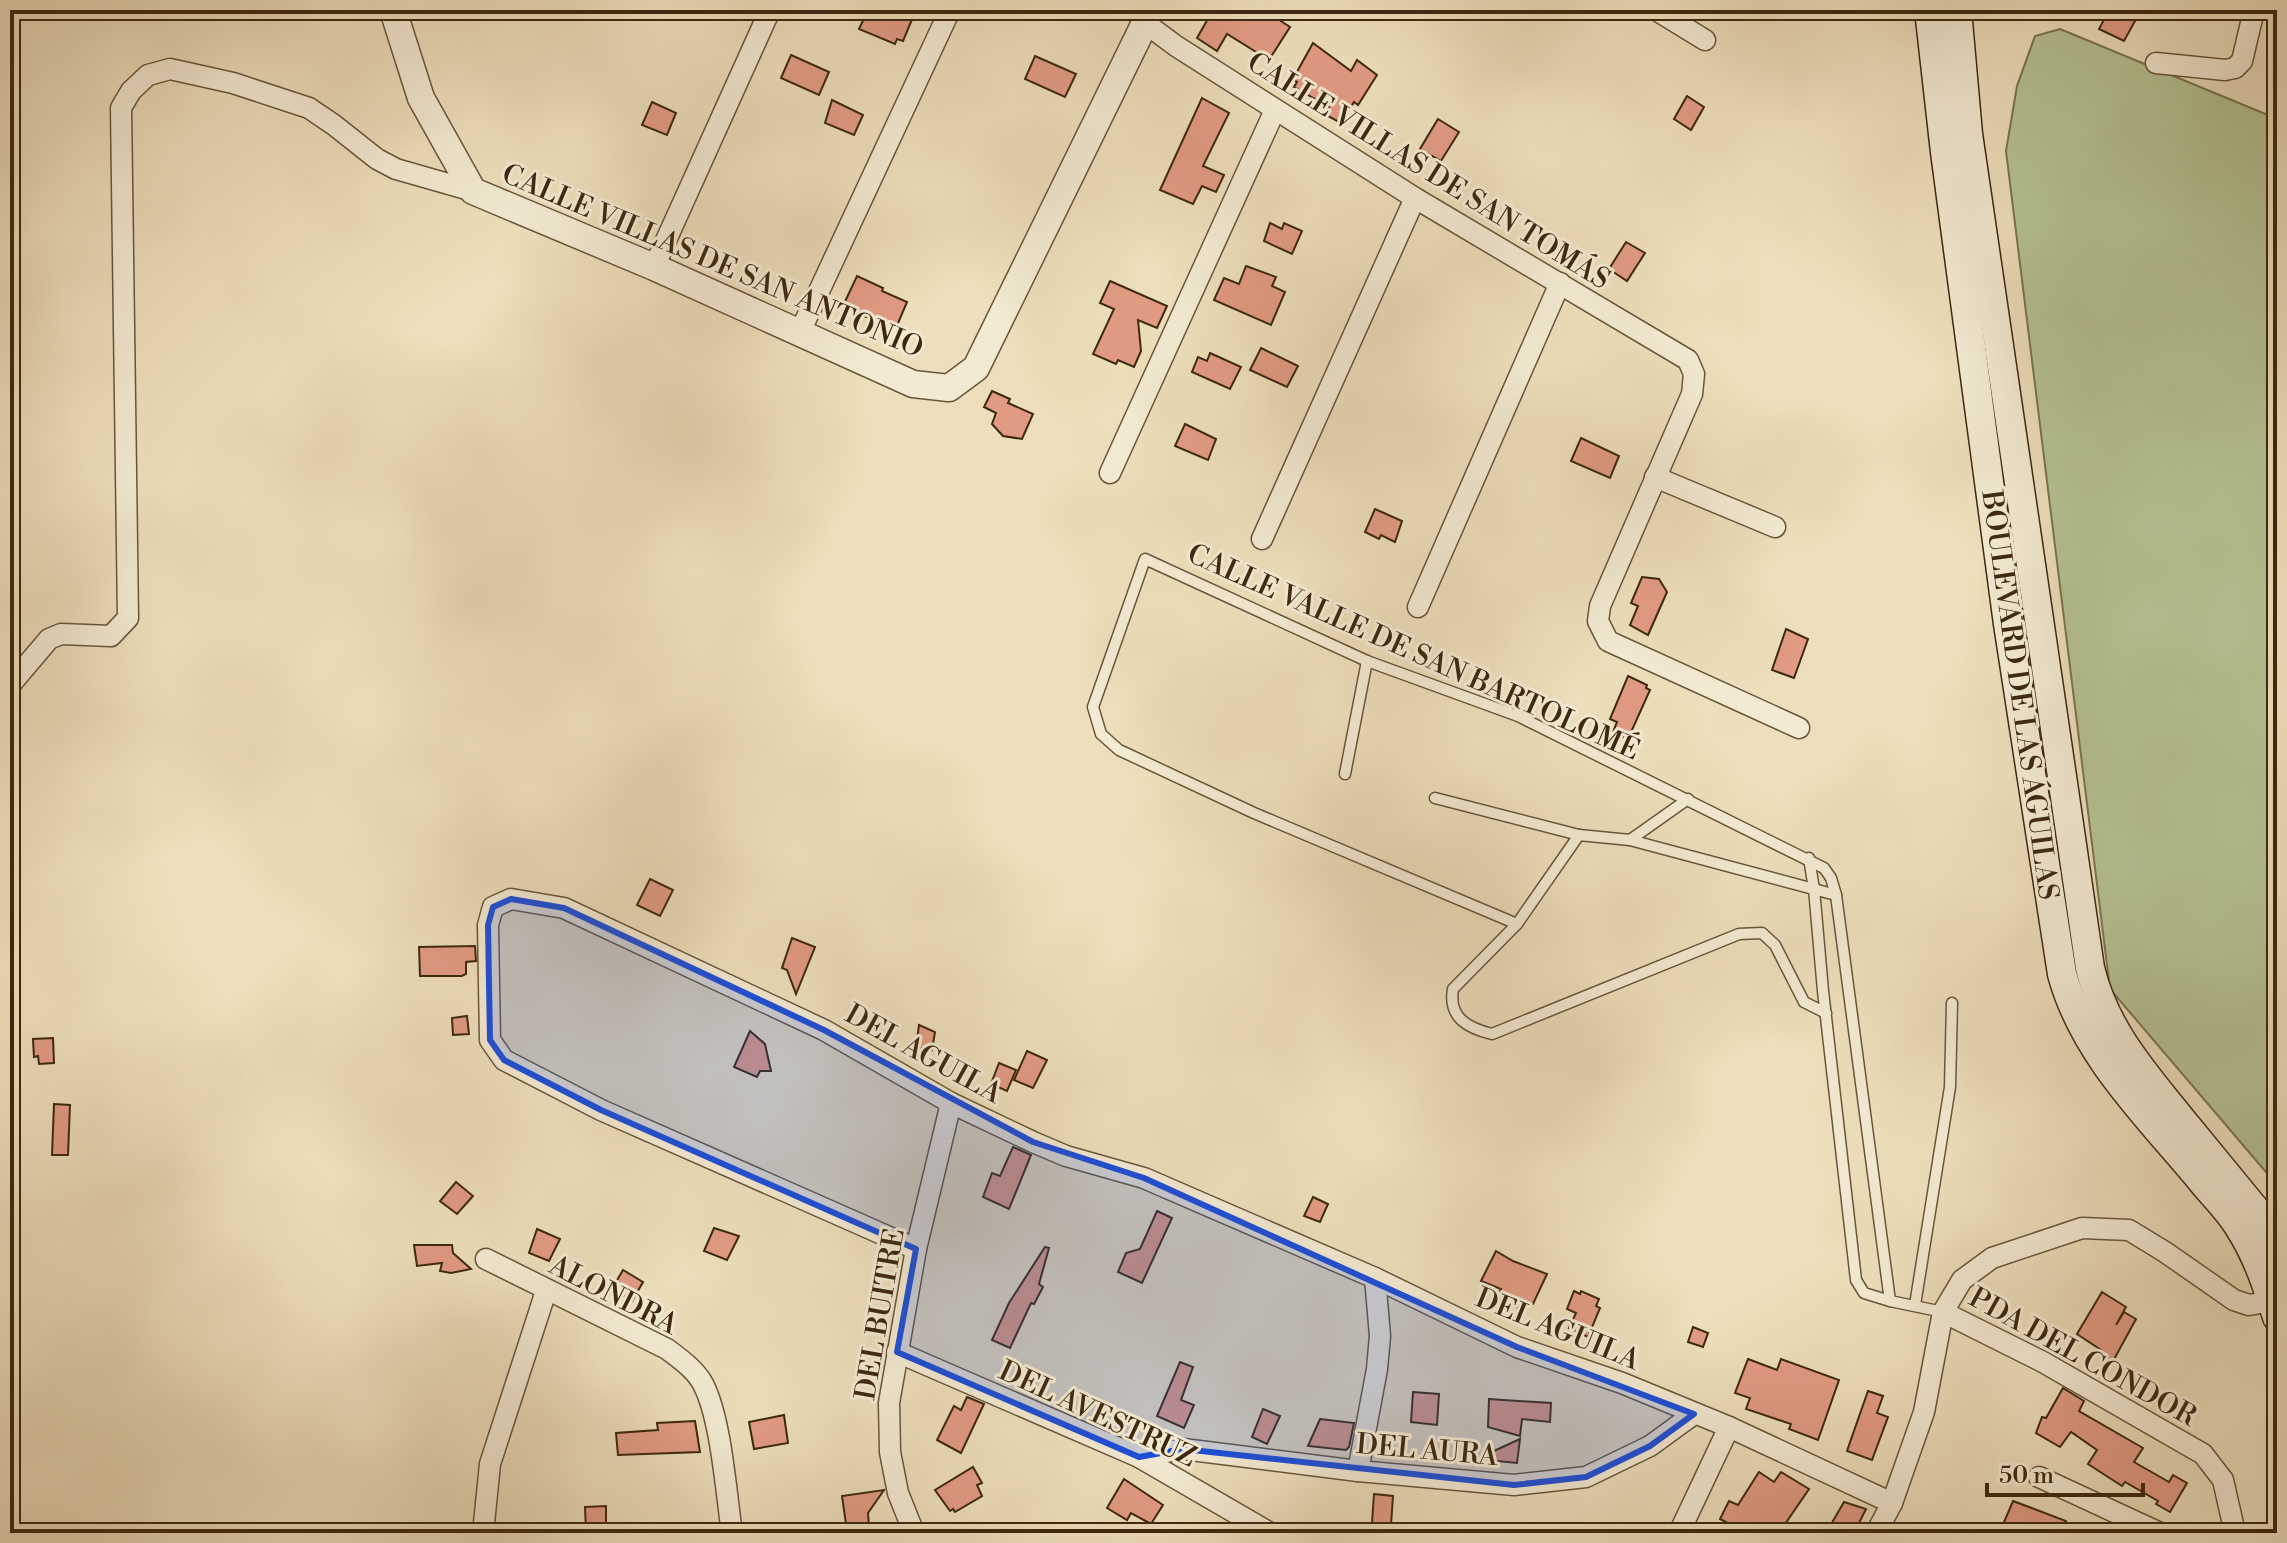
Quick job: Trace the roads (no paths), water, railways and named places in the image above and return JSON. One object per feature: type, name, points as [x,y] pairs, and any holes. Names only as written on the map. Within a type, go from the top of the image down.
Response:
[{"type":"main road","name":"BOULEVARD DE LAS ÁGUILAS","points":[[1929,10],[2008,624],[2062,974],[2079,1024],[2111,1073],[2239,1226],[2264,1274],[2275,1309]]},
{"type":"main road","name":"BOULEVARD DE LAS ÁGUILAS","points":[[1957,10],[1968,134],[2095,993],[2104,1014],[2134,1060],[2263,1219],[2277,1245]]},
{"type":"street","name":"CALLE VILLAS DE SAN ANTONIO","points":[[393,10],[421,98],[473,191],[654,267],[913,384],[949,388],[976,368],[1140,16]]},
{"type":"street","points":[[654,267],[770,10]]},
{"type":"street","points":[[800,332],[950,10]]},
{"type":"street","points":[[1656,10],[1705,40]]},
{"type":"street","points":[[2156,63],[2225,70],[2235,68],[2242,61],[2254,10]]},
{"type":"street","name":"CALLE VILLAS DE SAN TOMÁS","points":[[1140,16],[1275,110],[1415,198],[1688,360],[1694,374],[1692,394],[1655,477]]},
{"type":"street","points":[[10,685],[49,639],[61,634],[111,636],[128,618],[121,108],[131,91],[148,75],[170,69],[233,83],[309,108],[377,159],[396,169],[473,191]]},
{"type":"street","points":[[1110,473],[1275,110]]},
{"type":"street","points":[[1262,539],[1415,198]]},
{"type":"street","points":[[1418,607],[1560,283]]},
{"type":"street","points":[[1775,527],[1655,477],[1600,606],[1598,621],[1608,641],[1799,728]]},
{"type":"street","name":"DEL AGUILA","points":[[916,1249],[601,1110],[504,1060],[490,1040],[488,925],[493,907],[511,899],[564,908],[824,1030],[951,1103],[1066,1156],[1144,1178],[1375,1278],[1517,1347],[1622,1383],[1729,1427],[1892,1503]]},
{"type":"street","name":"DEL BUITRE","points":[[914,1533],[898,1493],[890,1452],[889,1403],[916,1249],[951,1103]]},
{"type":"street","points":[[1876,1533],[1892,1503],[1924,1412],[1943,1312],[1962,1280],[1992,1258],[2082,1228],[2129,1230],[2234,1300],[2275,1309]]},
{"type":"street","name":"ALONDRA","points":[[486,1259],[667,1349],[697,1376],[713,1411],[732,1533]]},
{"type":"street","points":[[1358,1471],[1380,1336],[1375,1278]]},
{"type":"street","points":[[483,1533],[490,1464],[546,1291]]},
{"type":"street","name":"PDA DEL CONDOR","points":[[1943,1312],[2043,1362],[2203,1454],[2223,1480],[2235,1533]]},
{"type":"street","name":"DEL AVESTRUZ","points":[[897,1352],[1139,1457],[1270,1533]]},
{"type":"street","name":"DEL AURA","points":[[1139,1457],[1183,1449],[1358,1471],[1514,1485],[1586,1477],[1650,1446],[1694,1414]]},
{"type":"street","points":[[1679,1533],[1729,1427]]},
{"type":"street","points":[[2039,1477],[2160,1533]]},
{"type":"lane","name":"CALLE VALLE DE SAN BARTOLOMÉ","points":[[1517,924],[1254,813],[1119,750],[1101,734],[1093,707],[1145,559],[1367,661],[1518,716],[1809,858],[1824,868],[1836,895]]},
{"type":"lane","points":[[1345,774],[1367,661]]},
{"type":"lane","points":[[1435,798],[1579,835],[1630,840],[1836,895],[1890,1301]]},
{"type":"lane","points":[[1630,840],[1688,799]]},
{"type":"lane","points":[[1579,835],[1517,924],[1453,989],[1451,1001],[1455,1013],[1473,1029],[1492,1034],[1739,934],[1762,933],[1775,945],[1804,1002],[1826,1013]]},
{"type":"lane","points":[[1809,858],[1856,1280],[1864,1293],[1943,1312]]},
{"type":"lane","points":[[1915,1305],[1950,1087],[1952,1003]]}]
